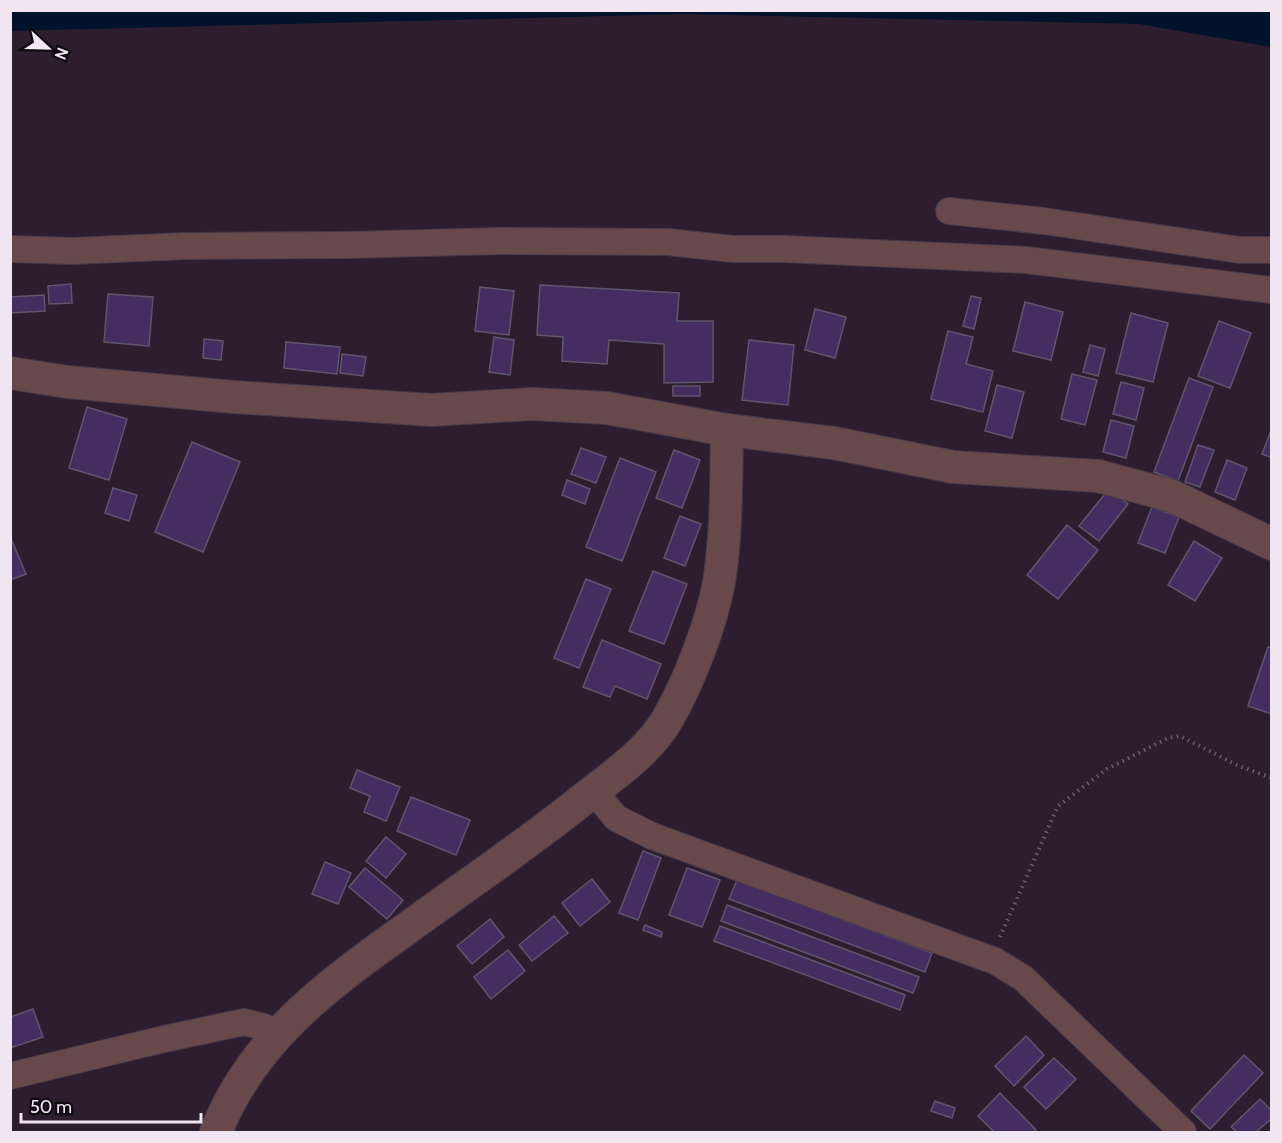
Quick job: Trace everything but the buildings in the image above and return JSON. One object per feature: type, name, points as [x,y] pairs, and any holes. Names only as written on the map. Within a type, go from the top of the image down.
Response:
[{"type":"street","points":[[949,211],[1044,221],[1240,250],[1272,250]]},
{"type":"street","points":[[10,249],[72,251],[186,246],[500,241],[668,242],[733,249],[785,249],[1026,260],[1272,290]]},
{"type":"street","points":[[10,373],[68,382],[234,397],[431,411],[532,404],[607,408],[727,429],[834,444],[953,466],[1098,476],[1172,496],[1272,544]]},
{"type":"street","points":[[216,1132],[246,1076],[278,1034],[324,989],[594,791],[633,760],[666,722],[699,648],[719,582],[724,529],[727,429]]},
{"type":"street","points":[[594,791],[616,818],[652,836],[991,960],[1023,978],[1183,1132]]},
{"type":"street","points":[[10,1076],[244,1022],[264,1027],[278,1034]]},
{"type":"path","points":[[991,960],[1058,806],[1107,769],[1168,738],[1180,736],[1239,766],[1272,778]]},
{"type":"water","points":[[11,10],[1271,10],[1271,47],[1139,24],[685,14],[10,31]]}]
